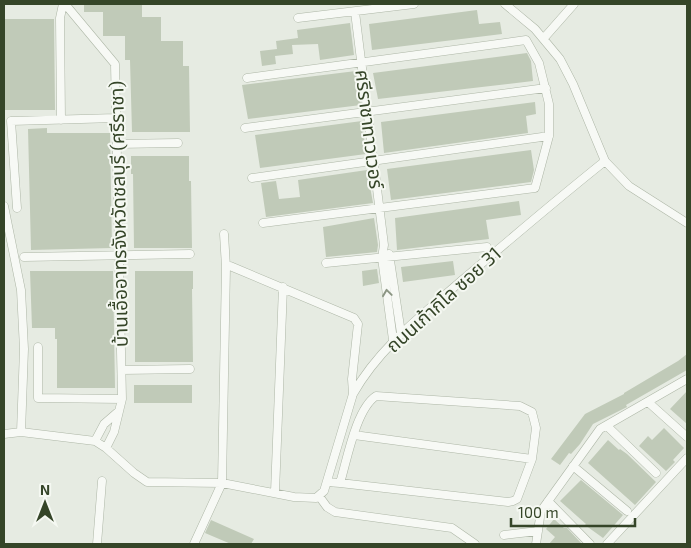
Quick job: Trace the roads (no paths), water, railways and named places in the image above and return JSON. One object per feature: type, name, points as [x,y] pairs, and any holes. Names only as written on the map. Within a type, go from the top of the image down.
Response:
[{"type":"street","name":"บ้านเอื้ออาทรจังหวัดชลบุรี (ศรีราชา)","points":[[64,4],[115,64],[122,399],[114,432],[106,448]]},
{"type":"street","points":[[61,120],[60,18],[64,4]]},
{"type":"street","points":[[298,18],[409,4]]},
{"type":"street","points":[[505,4],[544,38],[560,59],[573,84],[605,161],[628,186],[687,223]]},
{"type":"street","points":[[544,38],[574,4]]},
{"type":"street","name":"ศรีราชาทาวเวอร์","points":[[355,12],[384,245],[401,333]]},
{"type":"street","points":[[247,78],[526,40],[539,63],[550,104],[549,136],[536,188],[263,222]]},
{"type":"street","points":[[245,128],[546,88]]},
{"type":"street","points":[[17,208],[11,121],[116,118]]},
{"type":"street","points":[[252,178],[549,136]]},
{"type":"street","points":[[116,144],[178,143]]},
{"type":"street","name":"ถนนเก้ากิโล ซอย 31","points":[[319,496],[324,491],[327,482],[353,394],[360,382],[394,340],[544,209],[605,161]]},
{"type":"street","points":[[4,206],[21,290],[24,349],[21,432]]},
{"type":"street","points":[[194,544],[222,483],[226,267],[224,234]]},
{"type":"street","points":[[326,263],[487,247]]},
{"type":"street","points":[[24,257],[190,254]]},
{"type":"street","name":"ศรีราชาทาวเวอร์","points":[[386,257],[394,340]]},
{"type":"street","points":[[226,267],[230,266],[354,318],[358,324],[352,379],[353,394]]},
{"type":"street","points":[[275,492],[282,287]]},
{"type":"street","points":[[38,347],[38,398],[122,399]]},
{"type":"street","points":[[122,370],[190,369]]},
{"type":"street","points":[[536,544],[541,511],[600,430],[687,379]]},
{"type":"street","points":[[327,482],[513,501],[518,499],[532,459],[536,428],[532,412],[520,406],[376,396],[368,401],[362,412],[340,483]]},
{"type":"street","points":[[648,402],[687,438]]},
{"type":"street","points":[[95,441],[104,424],[119,411]]},
{"type":"street","points":[[607,426],[656,473]]},
{"type":"street","points":[[4,434],[21,432],[95,441],[147,482],[222,483],[294,497],[316,498],[319,496],[327,507],[335,512],[452,528],[475,544]]},
{"type":"street","points":[[354,435],[532,459]]},
{"type":"street","points":[[607,544],[687,458]]},
{"type":"street","points":[[573,466],[627,511]]},
{"type":"street","points":[[98,544],[102,481]]},
{"type":"street","points":[[548,501],[590,544]]},
{"type":"street","points":[[504,535],[538,531]]}]
